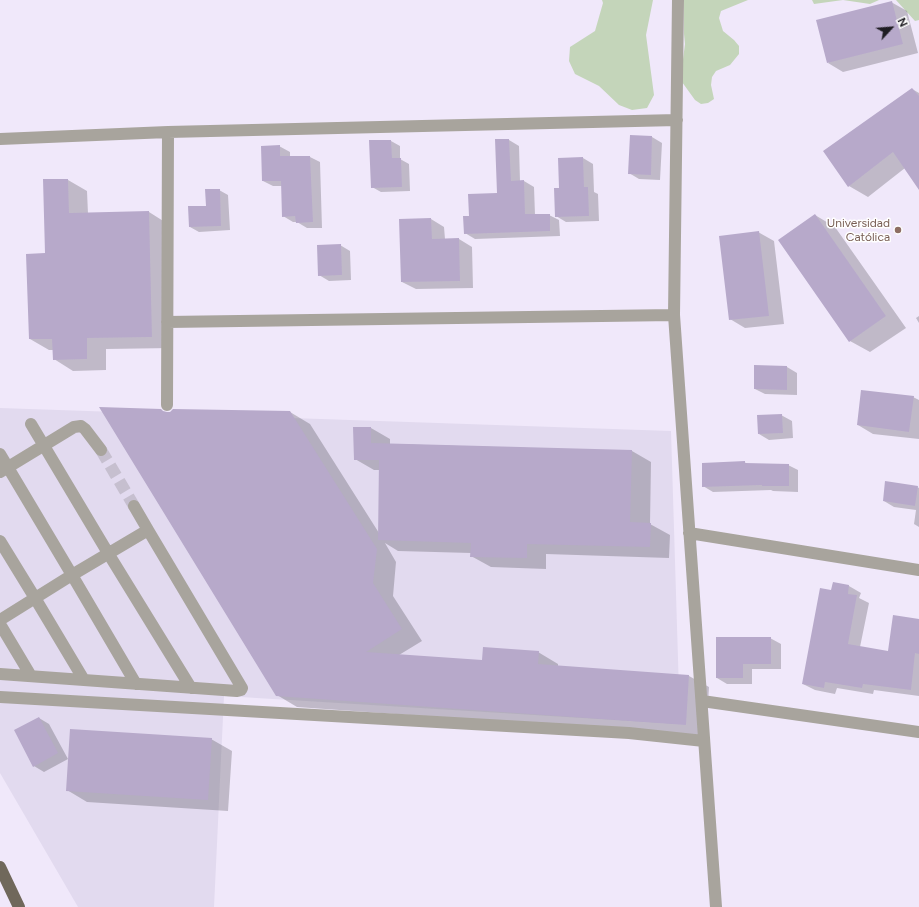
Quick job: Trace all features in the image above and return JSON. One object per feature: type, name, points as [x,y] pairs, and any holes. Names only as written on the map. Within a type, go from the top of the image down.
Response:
[{"type":"main road","points":[[0,867],[19,907]]},
{"type":"street","points":[[678,0],[674,315],[716,907]]},
{"type":"street","points":[[0,139],[168,132],[677,120]]},
{"type":"street","points":[[167,404],[168,132]]},
{"type":"street","points":[[167,322],[674,315]]},
{"type":"street","points":[[31,424],[191,688]]},
{"type":"street","points":[[4,469],[74,427],[81,426],[85,429],[101,450]]},
{"type":"street","points":[[0,454],[4,469],[72,574],[136,684]]},
{"type":"street","points":[[0,674],[191,688],[241,690],[242,688],[134,506]]},
{"type":"street","points":[[0,620],[72,574],[148,530]]},
{"type":"street","points":[[689,533],[919,570]]},
{"type":"street","points":[[0,541],[84,680]]},
{"type":"street","points":[[0,624],[31,676]]},
{"type":"street","points":[[0,697],[621,733],[704,741]]},
{"type":"street","points":[[702,701],[919,732]]},
{"type":"shaded area","points":[[0,408],[671,431],[680,724],[224,696],[214,907],[78,907],[0,773]]},
{"type":"green space","points":[[602,0],[653,0],[646,35],[654,95],[647,108],[632,110],[619,105],[599,86],[575,74],[569,61],[570,47],[595,31],[603,3]]},
{"type":"green space","points":[[684,0],[748,0],[721,11],[719,18],[723,31],[739,46],[739,54],[730,65],[716,71],[712,77],[711,85],[714,99],[708,103],[701,104],[695,100],[682,82],[685,44]]},
{"type":"green space","points":[[812,0],[843,0],[814,4]]},
{"type":"green space","points":[[843,0],[879,0],[870,4]]},
{"type":"green space","points":[[896,0],[919,0],[919,20],[915,21]]},
{"type":"building","points":[[892,1],[903,44],[827,63],[816,20]]},
{"type":"building","points":[[912,88],[919,96],[919,190],[893,152],[848,187],[823,151]]},
{"type":"building","points":[[630,135],[652,136],[651,175],[628,174]]},
{"type":"building","points":[[495,139],[509,139],[511,181],[524,180],[525,214],[550,214],[550,231],[464,234],[463,216],[469,216],[468,194],[497,193]]},
{"type":"building","points":[[369,140],[391,140],[392,158],[401,158],[402,187],[371,188]]},
{"type":"building","points":[[280,145],[280,156],[310,156],[313,222],[296,223],[295,216],[282,217],[281,181],[262,181],[261,146]]},
{"type":"building","points":[[583,157],[584,187],[588,187],[589,216],[555,217],[554,188],[559,188],[558,158]]},
{"type":"building","points":[[43,179],[68,179],[69,213],[149,211],[152,337],[87,338],[87,359],[53,360],[52,339],[29,339],[26,254],[45,253]]},
{"type":"building","points":[[205,189],[220,189],[221,226],[189,227],[188,206],[206,206]]},
{"type":"building","points":[[815,214],[886,316],[849,342],[778,240]]},
{"type":"building","points":[[431,218],[432,239],[459,238],[460,281],[401,282],[399,219]]},
{"type":"building","points":[[759,231],[769,316],[729,320],[719,236]]},
{"type":"building","points":[[341,244],[342,275],[318,276],[317,245]]},
{"type":"building","points":[[754,365],[787,366],[787,390],[754,389]]},
{"type":"building","points":[[861,390],[914,396],[909,432],[857,425]]},
{"type":"building","points":[[99,407],[161,409],[167,412],[170,412],[173,409],[290,411],[377,549],[373,583],[402,629],[366,652],[482,660],[483,647],[539,651],[538,664],[689,675],[686,725],[276,696]]},
{"type":"building","points":[[782,414],[783,433],[758,434],[757,415]]},
{"type":"building","points":[[353,427],[371,427],[371,443],[632,450],[630,522],[651,523],[650,547],[527,544],[527,558],[470,557],[471,543],[378,540],[379,460],[354,460]]},
{"type":"building","points":[[745,461],[745,463],[789,464],[789,486],[762,485],[702,487],[702,463]]},
{"type":"building","points":[[885,481],[918,486],[915,506],[883,501]]},
{"type":"building","points":[[833,582],[849,585],[848,594],[857,595],[848,644],[888,651],[893,615],[919,619],[919,654],[915,653],[911,690],[863,684],[862,688],[825,682],[824,688],[802,684],[820,588],[831,590]]},
{"type":"building","points":[[716,637],[771,637],[771,664],[743,664],[743,678],[716,678]]},
{"type":"building","points":[[39,717],[58,753],[33,767],[14,730]]},
{"type":"building","points":[[70,729],[212,738],[208,800],[66,791]]},
{"type":"tunnel","points":[[101,450],[134,506]]},
{"type":"place","name":"Universidad Católica","points":[[898,230]]}]
